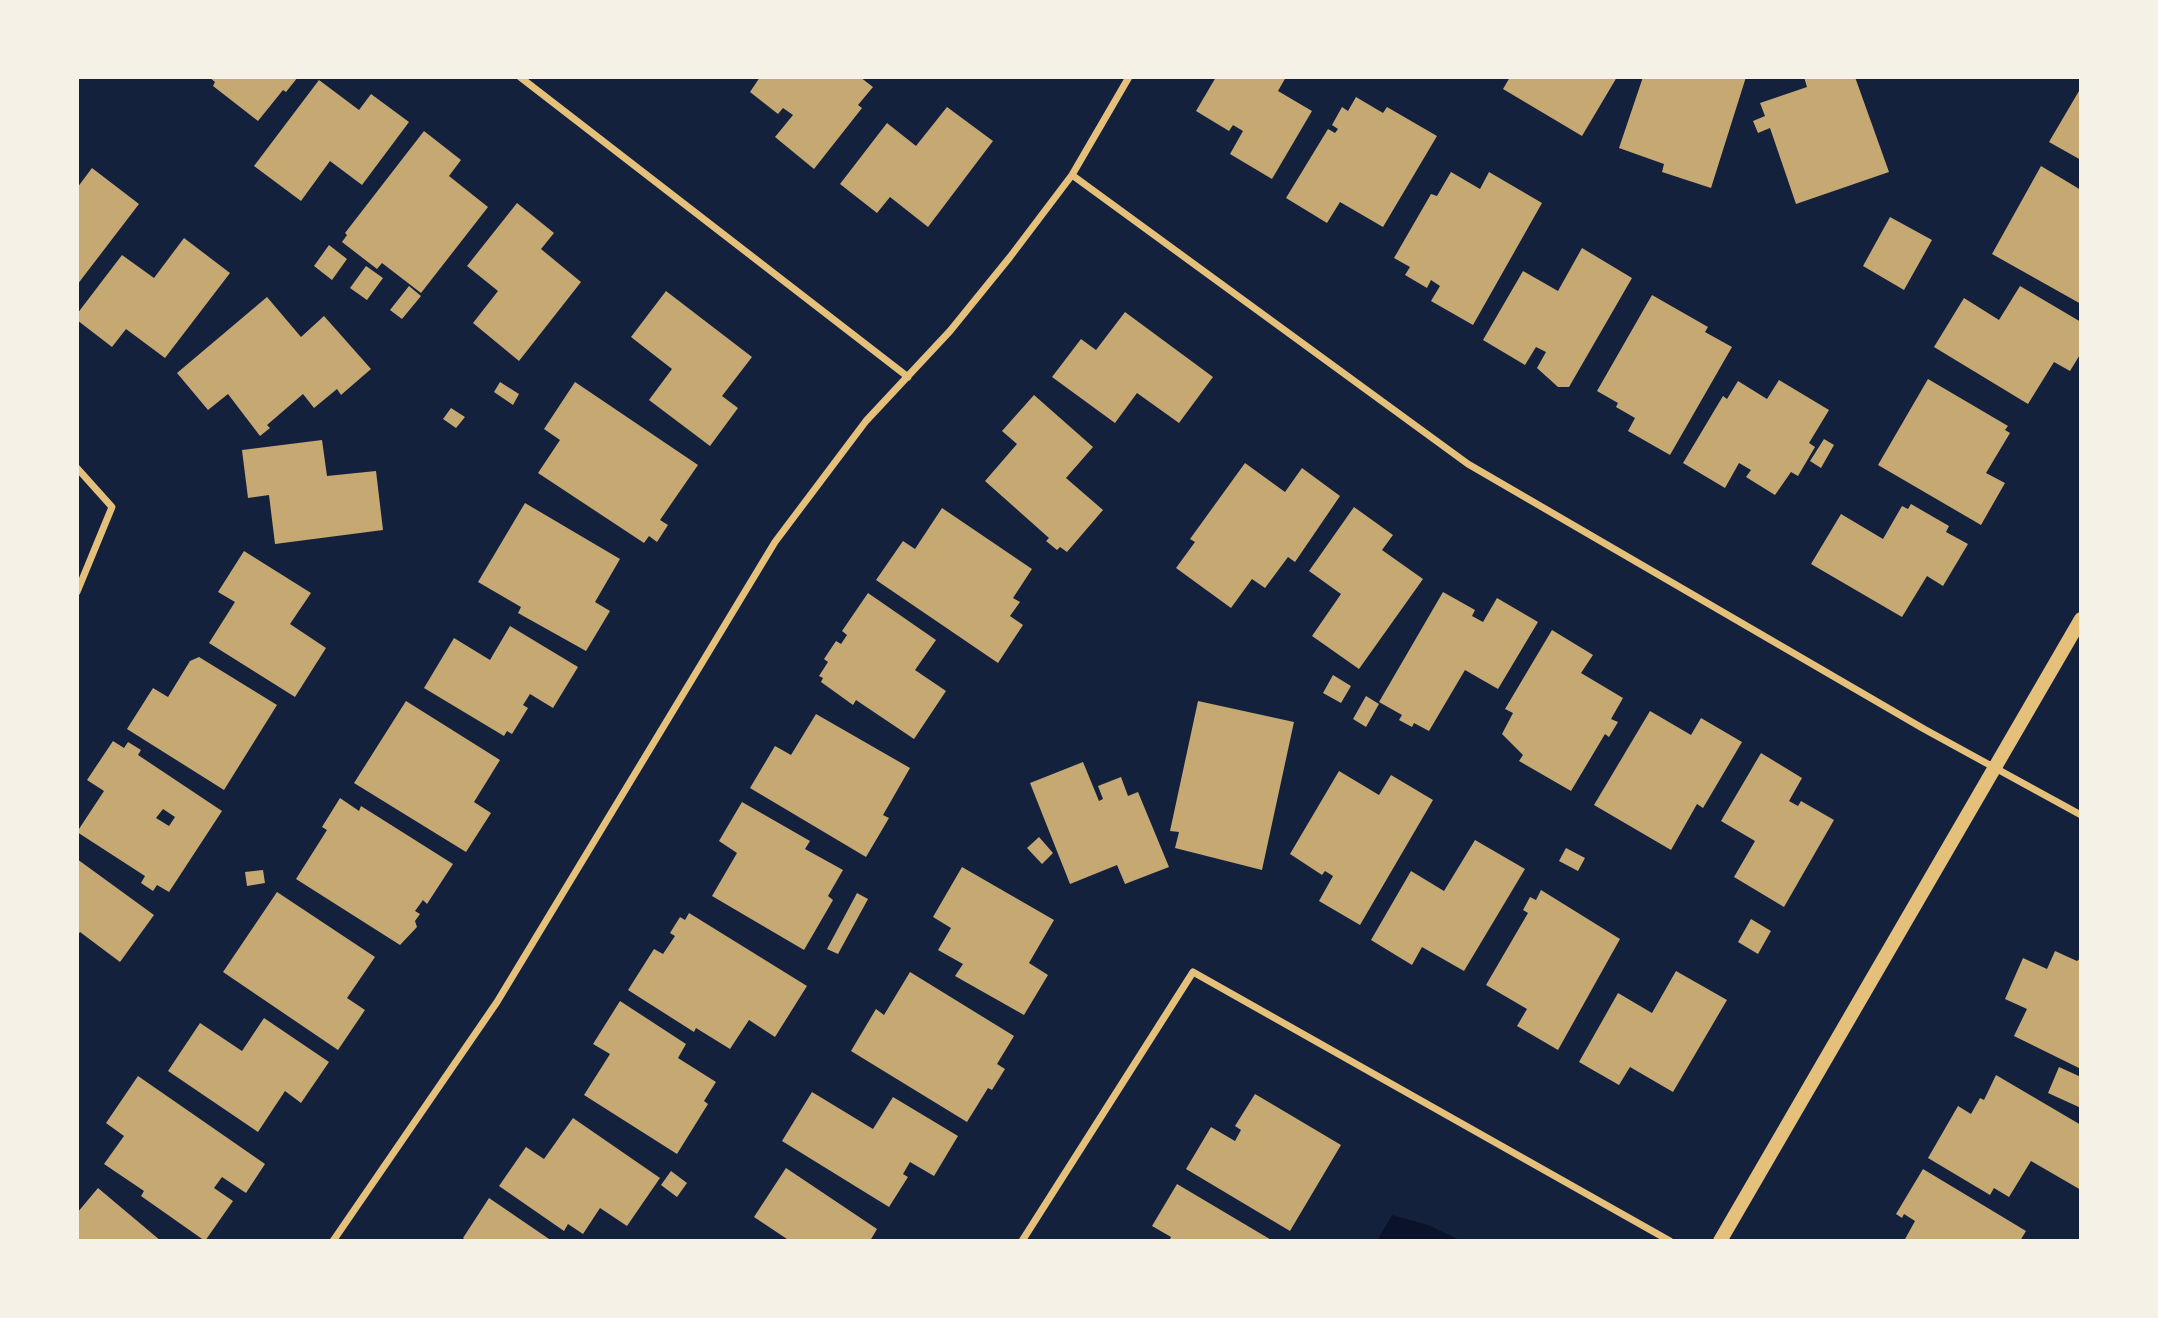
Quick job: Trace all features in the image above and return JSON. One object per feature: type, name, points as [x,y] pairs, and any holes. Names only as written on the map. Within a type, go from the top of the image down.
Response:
[{"type":"main road","points":[[1720,1241],[2081,619]]},
{"type":"street","points":[[520,77],[908,377]]},
{"type":"street","points":[[333,1241],[497,1002],[775,542],[866,421],[950,331],[1072,175],[1129,77]]},
{"type":"street","points":[[1072,175],[1468,464],[1994,768],[2081,815]]},
{"type":"street","points":[[77,468],[112,507],[77,592]]},
{"type":"street","points":[[1022,1241],[1193,972],[1670,1241]]},
{"type":"water","points":[[1392,1215],[1428,1225],[1462,1241],[1377,1241]]},
{"type":"building","points":[[209,77],[298,77],[286,92],[283,90],[258,121],[213,86],[215,82]]},
{"type":"building","points":[[760,77],[860,77],[873,87],[858,105],[862,108],[814,169],[775,137],[793,115],[783,108],[778,114],[750,92]]},
{"type":"building","points":[[1216,77],[1286,77],[1278,91],[1312,111],[1272,179],[1230,154],[1243,131],[1233,125],[1229,131],[1196,111]]},
{"type":"building","points":[[1510,77],[1617,77],[1582,136],[1503,89]]},
{"type":"building","points":[[1643,77],[1746,77],[1711,188],[1662,172],[1664,164],[1619,148]]},
{"type":"building","points":[[1804,77],[1855,77],[1889,172],[1796,204],[1770,128],[1758,133],[1753,121],[1765,116],[1760,103],[1807,87]]},
{"type":"building","points":[[319,80],[359,110],[371,94],[409,122],[362,185],[330,161],[301,201],[254,166]]},
{"type":"building","points":[[2079,91],[2081,93],[2081,160],[2049,142]]},
{"type":"building","points":[[1356,97],[1383,113],[1387,107],[1437,136],[1383,227],[1340,202],[1327,223],[1286,198],[1328,129],[1335,133],[1338,129],[1332,125],[1342,107],[1348,111]]},
{"type":"building","points":[[947,107],[993,141],[928,227],[890,197],[877,213],[840,184],[887,123],[916,146]]},
{"type":"building","points":[[424,131],[461,160],[449,176],[488,207],[421,293],[382,263],[377,269],[342,242],[347,235],[345,233]]},
{"type":"building","points":[[2041,166],[2081,190],[2081,304],[1992,254]]},
{"type":"building","points":[[92,168],[139,204],[77,285],[77,188]]},
{"type":"building","points":[[1451,172],[1480,189],[1489,172],[1542,203],[1473,325],[1431,301],[1440,286],[1431,280],[1427,288],[1405,275],[1410,267],[1394,258],[1431,194],[1437,196]]},
{"type":"building","points":[[517,203],[554,233],[541,249],[581,282],[519,361],[473,323],[498,291],[467,266]]},
{"type":"building","points":[[1890,217],[1932,240],[1904,290],[1863,266]]},
{"type":"building","points":[[184,238],[230,273],[165,358],[126,329],[112,347],[77,320],[77,314],[122,255],[154,278]]},
{"type":"building","points":[[329,245],[347,259],[332,280],[314,266]]},
{"type":"building","points":[[1582,248],[1632,278],[1569,387],[1558,387],[1537,368],[1546,352],[1536,347],[1525,365],[1483,340],[1523,271],[1558,291]]},
{"type":"building","points":[[366,266],[383,278],[367,300],[350,288]]},
{"type":"building","points":[[409,286],[421,296],[402,319],[390,310]]},
{"type":"building","points":[[2020,286],[2081,322],[2081,353],[2070,371],[2054,362],[2028,404],[1934,347],[1964,298],[1999,320]]},
{"type":"building","points":[[666,291],[752,357],[722,396],[738,408],[710,446],[649,400],[672,369],[631,337]]},
{"type":"building","points":[[1652,295],[1708,327],[1705,332],[1732,347],[1670,455],[1628,431],[1635,418],[1616,407],[1618,403],[1597,391]]},
{"type":"building","points":[[267,297],[301,337],[324,316],[371,369],[341,395],[337,389],[314,408],[303,394],[267,425],[270,428],[260,436],[228,394],[208,410],[177,373]]},
{"type":"building","points":[[1125,312],[1213,377],[1179,423],[1137,393],[1115,423],[1052,377],[1081,339],[1096,350]]},
{"type":"building","points":[[1928,379],[2008,426],[2005,430],[2010,433],[1986,473],[2005,483],[1981,525],[1878,465]]},
{"type":"building","points":[[1779,380],[1829,410],[1809,443],[1815,447],[1798,476],[1791,472],[1775,495],[1746,477],[1751,470],[1739,463],[1725,488],[1683,463],[1723,396],[1727,399],[1738,381],[1767,399]]},
{"type":"building","points":[[500,382],[519,394],[513,405],[494,392]]},
{"type":"building","points":[[575,382],[698,465],[660,520],[668,525],[657,542],[649,536],[644,543],[538,473],[560,440],[544,429]]},
{"type":"building","points":[[1034,395],[1093,447],[1066,478],[1103,510],[1067,552],[1060,547],[1057,550],[1046,541],[1049,538],[985,481],[1017,444],[1002,431]]},
{"type":"building","points":[[451,408],[465,417],[456,428],[443,419]]},
{"type":"building","points":[[1824,439],[1834,445],[1821,468],[1810,461]]},
{"type":"building","points":[[322,440],[327,476],[376,471],[383,530],[275,544],[269,495],[248,498],[242,450]]},
{"type":"building","points":[[1245,463],[1285,492],[1302,468],[1340,496],[1295,562],[1288,557],[1265,588],[1252,579],[1231,608],[1176,568],[1195,542],[1190,539]]},
{"type":"building","points":[[525,503],[620,559],[595,602],[610,611],[586,651],[518,613],[521,607],[478,582]]},
{"type":"building","points":[[1911,504],[1949,526],[1946,532],[1968,544],[1943,586],[1927,576],[1902,617],[1811,564],[1841,514],[1883,539],[1902,506],[1908,509]]},
{"type":"building","points":[[1354,507],[1393,535],[1382,550],[1423,579],[1359,669],[1312,636],[1341,594],[1309,571]]},
{"type":"building","points":[[942,508],[1032,569],[1013,598],[1020,602],[1010,616],[1023,625],[998,663],[876,580],[903,541],[915,549]]},
{"type":"building","points":[[244,551],[311,593],[290,624],[326,648],[295,697],[209,643],[235,602],[218,592]]},
{"type":"building","points":[[1443,592],[1475,610],[1472,616],[1483,622],[1497,598],[1538,622],[1498,689],[1465,670],[1429,731],[1414,723],[1412,727],[1399,720],[1402,715],[1379,702]]},
{"type":"building","points":[[868,593],[936,640],[915,670],[946,691],[914,739],[856,700],[853,705],[821,682],[823,678],[819,676],[828,662],[824,659],[836,641],[841,644],[847,635],[842,631]]},
{"type":"building","points":[[510,626],[578,667],[553,708],[530,694],[523,705],[528,708],[512,734],[507,731],[504,736],[424,688],[454,638],[490,660]]},
{"type":"building","points":[[1552,630],[1593,655],[1581,673],[1623,698],[1611,719],[1618,722],[1609,737],[1605,734],[1571,791],[1519,761],[1523,755],[1502,734],[1513,713],[1505,709]]},
{"type":"building","points":[[199,657],[277,705],[224,790],[127,729],[153,688],[168,697],[190,661]]},
{"type":"building","points":[[1333,675],[1351,686],[1341,703],[1323,693]]},
{"type":"building","points":[[1366,696],[1379,704],[1366,727],[1353,719]]},
{"type":"building","points":[[406,701],[500,760],[474,802],[491,813],[466,852],[354,783]]},
{"type":"building","points":[[1198,701],[1294,722],[1262,870],[1175,848],[1179,832],[1170,831]]},
{"type":"building","points":[[1650,711],[1691,735],[1701,718],[1742,742],[1703,808],[1697,804],[1671,850],[1594,805]]},
{"type":"building","points":[[816,714],[910,768],[883,815],[889,818],[866,857],[750,788],[775,746],[791,755]]},
{"type":"building","points":[[113,741],[124,748],[128,742],[141,750],[138,755],[222,811],[169,892],[157,885],[153,891],[141,883],[145,876],[77,832],[104,791],[87,780]],"holes":[[[163,809],[175,817],[169,826],[156,818]]]},
{"type":"building","points":[[1761,753],[1802,778],[1789,801],[1798,806],[1801,801],[1834,820],[1784,907],[1734,877],[1755,841],[1721,821]]},
{"type":"building","points":[[1083,762],[1099,801],[1103,799],[1098,786],[1121,777],[1128,796],[1138,792],[1169,867],[1125,884],[1117,865],[1070,884],[1030,783]]},
{"type":"building","points":[[1339,771],[1379,795],[1391,775],[1433,800],[1360,925],[1319,901],[1333,876],[1325,871],[1322,875],[1290,854]]},
{"type":"building","points":[[340,798],[359,811],[361,806],[453,864],[427,904],[423,900],[415,911],[420,914],[415,921],[417,927],[400,945],[296,879],[327,830],[322,827]]},
{"type":"building","points":[[742,802],[810,841],[805,849],[843,870],[828,896],[833,900],[804,950],[712,896],[737,853],[719,841]]},
{"type":"building","points":[[1039,837],[1053,853],[1042,864],[1027,848]]},
{"type":"building","points":[[1475,840],[1525,869],[1464,971],[1422,947],[1412,965],[1371,940],[1411,871],[1444,891]]},
{"type":"building","points":[[1566,848],[1585,858],[1578,871],[1559,861]]},
{"type":"building","points":[[77,859],[154,915],[120,962],[80,932],[77,936]]},
{"type":"building","points":[[962,867],[1054,920],[1029,963],[1048,975],[1024,1015],[955,976],[963,964],[938,950],[951,928],[933,917]]},
{"type":"building","points":[[263,870],[265,883],[247,886],[245,872]]},
{"type":"building","points":[[1541,890],[1620,939],[1558,1050],[1517,1026],[1527,1009],[1486,985],[1528,913],[1523,910],[1530,897],[1536,900]]},
{"type":"building","points":[[277,892],[375,957],[347,998],[365,1010],[338,1050],[223,972]]},
{"type":"building","points":[[857,893],[868,899],[838,954],[827,949]]},
{"type":"building","points":[[689,913],[807,986],[775,1037],[749,1020],[730,1049],[696,1028],[694,1032],[628,990],[654,949],[663,954],[675,936],[670,933],[680,917],[685,920]]},
{"type":"building","points":[[1751,919],[1771,931],[1758,954],[1738,942]]},
{"type":"building","points":[[2055,951],[2077,961],[2081,958],[2081,1069],[2014,1036],[2027,1009],[2005,999],[2023,958],[2047,969]]},
{"type":"building","points":[[1676,971],[1727,1000],[1673,1092],[1630,1067],[1619,1085],[1579,1062],[1618,993],[1652,1013]]},
{"type":"building","points":[[910,972],[1014,1036],[997,1064],[1005,1069],[992,1090],[988,1088],[967,1122],[851,1051],[876,1009],[884,1015]]},
{"type":"building","points":[[620,1001],[686,1044],[678,1058],[716,1082],[704,1101],[708,1104],[677,1154],[584,1095],[610,1054],[593,1044]]},
{"type":"building","points":[[264,1018],[329,1062],[301,1103],[285,1091],[258,1132],[168,1071],[200,1023],[242,1051]]},
{"type":"building","points":[[2059,1067],[2081,1077],[2081,1108],[2048,1093]]},
{"type":"building","points":[[1996,1075],[2081,1125],[2081,1190],[2031,1161],[2009,1197],[1994,1188],[1990,1195],[1928,1158],[1958,1106],[1971,1114],[1980,1098],[1984,1100]]},
{"type":"building","points":[[138,1076],[265,1164],[246,1193],[222,1177],[214,1188],[233,1201],[205,1241],[141,1196],[144,1191],[104,1164],[124,1136],[106,1123]]},
{"type":"building","points":[[812,1092],[873,1129],[893,1097],[958,1136],[934,1176],[910,1162],[903,1174],[908,1177],[889,1207],[782,1141]]},
{"type":"building","points":[[1255,1094],[1341,1145],[1290,1231],[1186,1169],[1211,1127],[1235,1141],[1241,1130],[1235,1126]]},
{"type":"building","points":[[573,1118],[660,1178],[627,1226],[600,1208],[583,1234],[568,1224],[564,1231],[499,1186],[526,1147],[544,1159]]},
{"type":"building","points":[[786,1168],[877,1229],[870,1241],[790,1241],[754,1217]]},
{"type":"building","points":[[1923,1169],[2026,1231],[2020,1241],[1904,1241],[1915,1221],[1904,1214],[1902,1218],[1896,1214]]},
{"type":"building","points":[[671,1171],[687,1183],[677,1197],[661,1185]]},
{"type":"building","points":[[1177,1184],[1273,1241],[1169,1241],[1171,1237],[1152,1226]]},
{"type":"building","points":[[98,1188],[161,1241],[77,1241],[77,1213]]},
{"type":"building","points":[[489,1198],[552,1241],[467,1241],[463,1238]]}]
